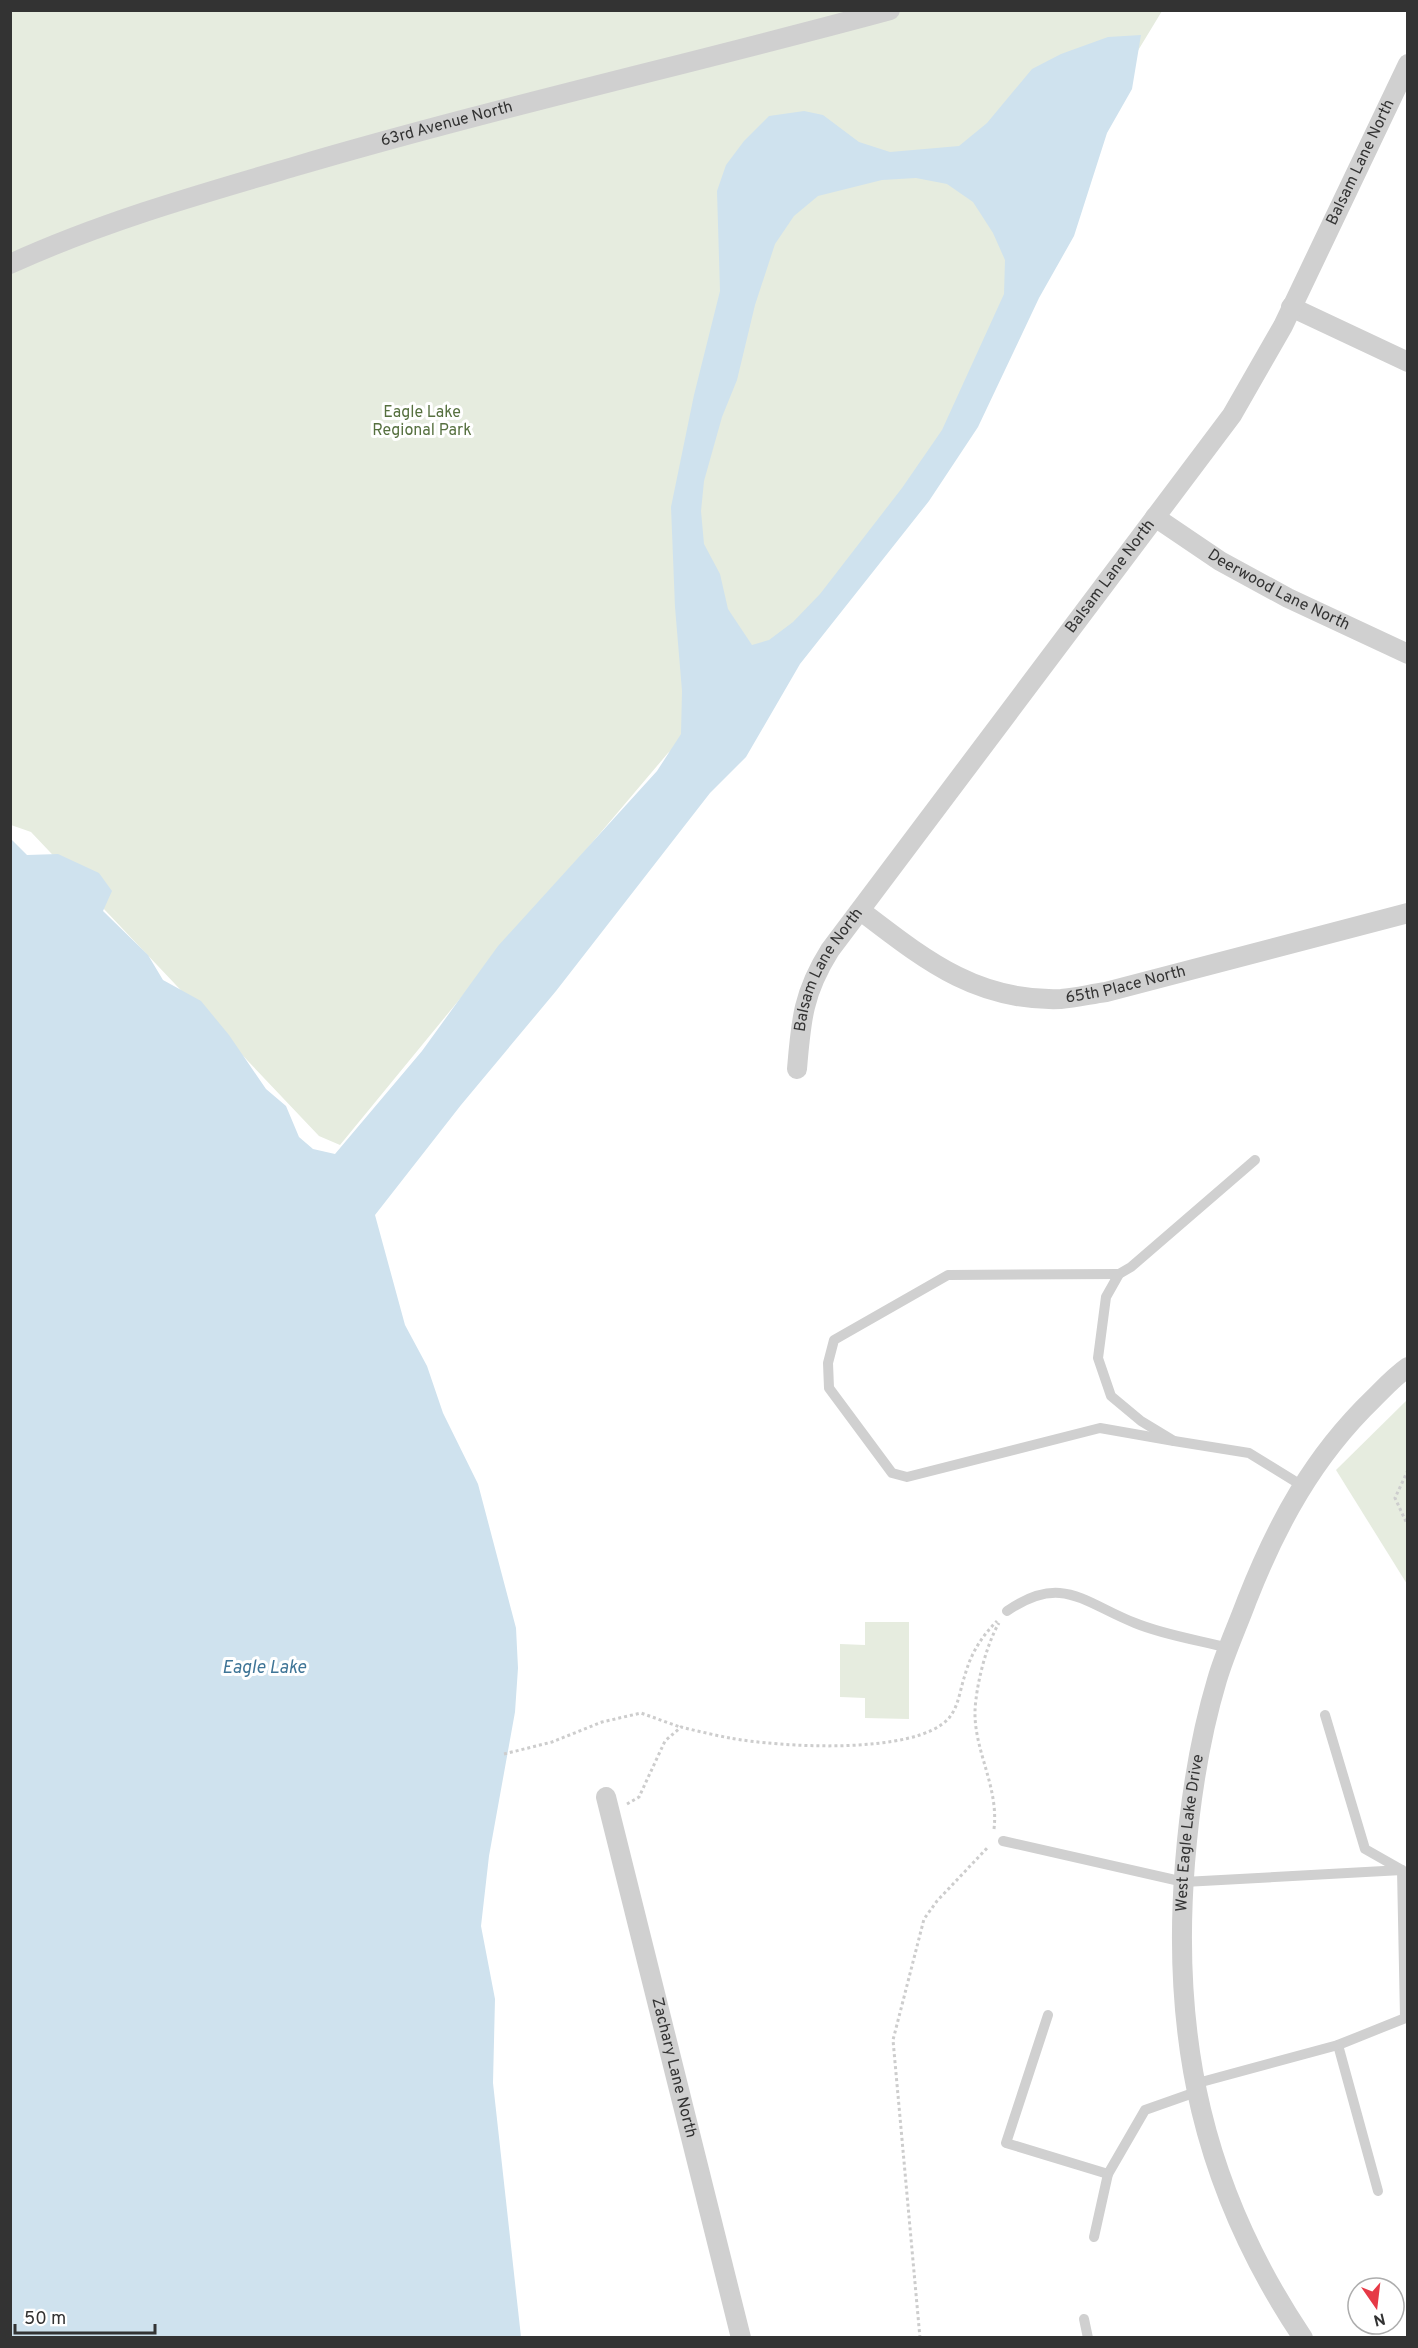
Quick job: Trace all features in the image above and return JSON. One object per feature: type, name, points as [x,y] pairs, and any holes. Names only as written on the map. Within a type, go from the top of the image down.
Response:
[{"type":"street","name":"63rd Avenue North","points":[[10,264],[69,237],[162,205],[321,159],[483,114],[890,10]]},
{"type":"street","name":"Balsam Lane North","points":[[797,1069],[804,1005],[813,976],[1232,415],[1264,362],[1407,68]]},
{"type":"street","points":[[1291,307],[1407,362]]},
{"type":"street","name":"Deerwood Lane North","points":[[1155,517],[1239,572],[1288,598],[1407,654]]},
{"type":"street","name":"65th Place North","points":[[861,911],[914,951],[956,977],[982,989],[1019,997],[1061,999],[1106,992],[1407,913]]},
{"type":"street","name":"West Eagle Lake Drive","points":[[1303,2337],[1249,2246],[1222,2181],[1195,2088],[1182,1993],[1181,1932],[1191,1807],[1203,1732],[1229,1648],[1268,1546],[1324,1451],[1362,1409],[1407,1367]]},
{"type":"street","name":"Zachary Lane North","points":[[608,1805],[741,2337]]},
{"type":"lane","points":[[1255,1160],[1131,1268],[1119,1274],[948,1275],[834,1340],[828,1364],[829,1388],[892,1473],[907,1478],[1100,1428],[1249,1453],[1302,1485]]},
{"type":"lane","points":[[1119,1274],[1106,1297],[1098,1358],[1111,1396],[1141,1421],[1174,1441]]},
{"type":"lane","points":[[1007,1611],[1026,1598],[1058,1592],[1088,1599],[1135,1624],[1229,1648]]},
{"type":"lane","points":[[1325,1715],[1365,1849],[1402,1870]]},
{"type":"lane","points":[[1003,1841],[1184,1882],[1402,1870]]},
{"type":"lane","points":[[1094,2237],[1108,2174],[1145,2110],[1195,2088],[1338,2045],[1406,2017],[1402,1870]]},
{"type":"lane","points":[[1048,2014],[1006,2143],[1108,2174]]},
{"type":"lane","points":[[1338,2045],[1378,2191]]},
{"type":"lane","points":[[1084,2319],[1088,2337]]},
{"type":"path","points":[[1407,1470],[1395,1498],[1407,1526]]},
{"type":"path","points":[[504,1754],[552,1742],[602,1722],[641,1713],[681,1727],[732,1739],[861,1745],[904,1740],[931,1729],[949,1718],[958,1701],[965,1672],[979,1641],[1007,1611]]},
{"type":"path","points":[[920,2337],[893,2040],[924,1919],[937,1901],[987,1851],[992,1839],[996,1808],[975,1712],[988,1647],[1007,1611]]},
{"type":"path","points":[[608,1805],[639,1797],[665,1741],[681,1727]]},
{"type":"green space","name":"Eagle Lake Regional Park","points":[[11,11],[1162,11],[1074,156],[928,464],[764,681],[668,753],[340,1145],[319,1136],[31,832],[11,825]]},
{"type":"green space","points":[[1407,1400],[1407,1584],[1336,1470]]},
{"type":"green space","points":[[865,1622],[909,1622],[909,1719],[865,1718],[865,1698],[840,1697],[840,1644],[865,1645]]},
{"type":"water","name":"Eagle Lake","points":[[1141,35],[1132,89],[1107,133],[1074,236],[1039,298],[978,427],[929,501],[800,664],[746,757],[710,793],[556,991],[461,1105],[375,1215],[405,1325],[427,1366],[443,1413],[478,1484],[516,1628],[518,1668],[515,1712],[489,1856],[481,1926],[495,1999],[493,2083],[521,2337],[11,2337],[11,839],[27,855],[58,854],[99,873],[112,891],[103,911],[148,955],[163,980],[201,1001],[229,1035],[266,1089],[286,1106],[299,1137],[313,1149],[335,1154],[422,1051],[498,946],[657,771],[681,734],[682,691],[675,607],[671,507],[694,395],[720,291],[717,191],[726,165],[744,141],[769,116],[804,111],[823,115],[859,142],[890,152],[959,146],[987,123],[1032,69],[1061,54],[1108,37]],"holes":[[[916,178],[947,184],[973,202],[993,233],[1005,260],[1004,294],[942,430],[902,488],[820,594],[793,622],[769,640],[752,645],[728,609],[720,574],[704,544],[701,511],[704,481],[722,417],[737,380],[755,305],[775,244],[794,216],[818,196],[882,180]]]}]
